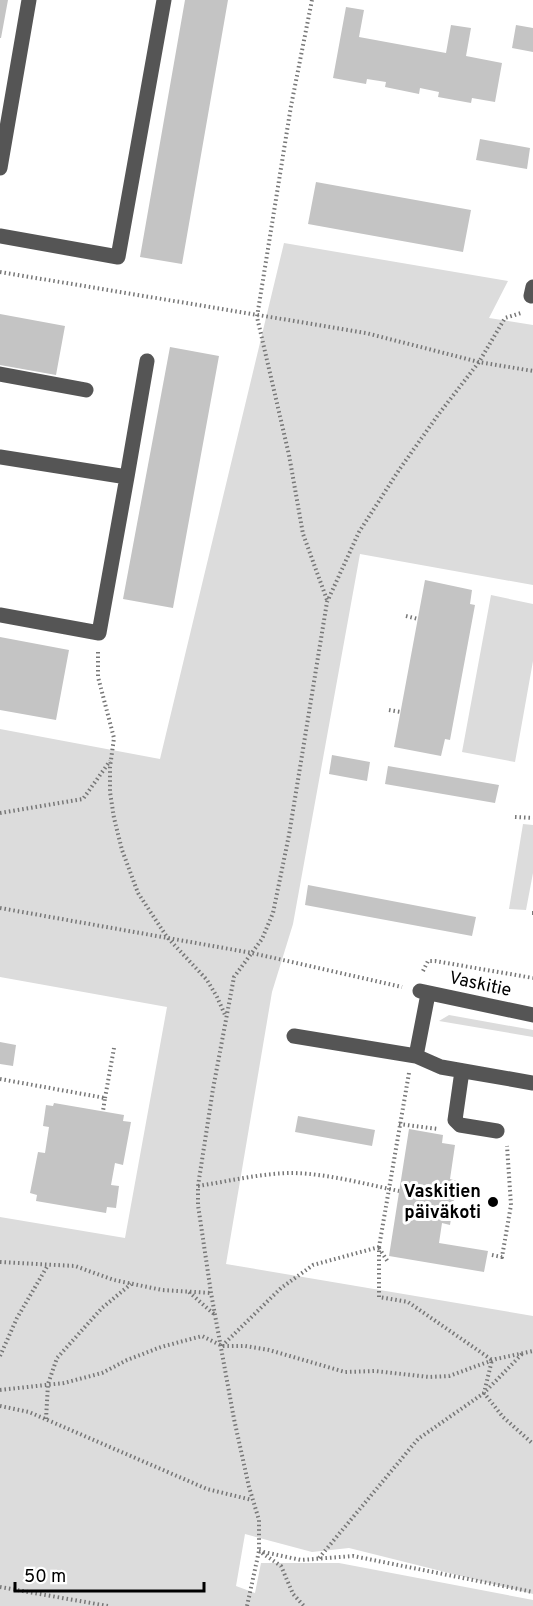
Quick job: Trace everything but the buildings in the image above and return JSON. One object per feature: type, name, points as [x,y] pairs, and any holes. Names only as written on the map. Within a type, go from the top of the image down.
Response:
[{"type":"street","points":[[0,168],[29,0]]},
{"type":"street","points":[[0,236],[118,257],[164,0]]},
{"type":"street","points":[[0,615],[99,633],[147,361]]},
{"type":"street","points":[[0,374],[86,390]]},
{"type":"street","points":[[0,457],[127,477]]},
{"type":"street","points":[[416,1056],[424,992]]},
{"type":"street","name":"Vaskitie","points":[[424,992],[533,1015]]},
{"type":"street","points":[[294,1035],[416,1056],[441,1067],[533,1083]]},
{"type":"street","points":[[462,1071],[455,1120],[460,1125],[497,1131]]},
{"type":"path","points":[[312,0],[291,106],[257,317],[289,455],[303,534],[327,602]]},
{"type":"path","points":[[0,272],[257,317],[366,333],[479,362],[533,371]]},
{"type":"path","points":[[247,1606],[259,1551],[259,1520],[234,1419],[198,1205],[198,1186],[213,1089],[234,977],[262,939],[273,913],[289,836],[327,602],[359,532],[399,470],[479,362],[505,318],[524,312]]},
{"type":"path","points":[[406,616],[418,619]]},
{"type":"path","points":[[99,633],[98,677],[114,738],[110,792],[122,850],[138,893],[167,938],[207,980],[226,1018]]},
{"type":"path","points":[[388,710],[401,712]]},
{"type":"path","points":[[0,813],[83,799],[111,760]]},
{"type":"path","points":[[515,817],[533,818]]},
{"type":"path","points":[[1,907],[252,953],[424,992],[423,970],[428,961],[533,978]]},
{"type":"path","points":[[103,1111],[114,1048]]},
{"type":"path","points":[[416,1056],[407,1076],[379,1247],[379,1297],[408,1302],[492,1360]]},
{"type":"path","points":[[0,1079],[105,1098]]},
{"type":"path","points":[[399,1124],[438,1130],[440,1118]]},
{"type":"path","points":[[492,1255],[502,1257],[511,1205],[508,1146],[497,1131]]},
{"type":"path","points":[[198,1186],[270,1174],[296,1173],[399,1191]]},
{"type":"path","points":[[379,1247],[388,1262]]},
{"type":"path","points":[[222,1346],[281,1288],[313,1265],[379,1247]]},
{"type":"path","points":[[0,1262],[75,1266],[114,1280],[162,1290],[211,1293]]},
{"type":"path","points":[[0,1356],[17,1318],[48,1265]]},
{"type":"path","points":[[46,1419],[48,1384],[57,1358],[102,1308],[131,1283]]},
{"type":"path","points":[[189,1292],[215,1316]]},
{"type":"path","points":[[0,1390],[64,1383],[102,1372],[162,1347],[202,1336],[222,1346],[245,1346],[269,1350],[345,1372],[375,1371],[429,1377],[449,1376],[492,1360],[533,1351]]},
{"type":"path","points":[[319,1558],[418,1439],[484,1393],[523,1352]]},
{"type":"path","points":[[484,1393],[492,1360]]},
{"type":"path","points":[[484,1393],[503,1417],[533,1444]]},
{"type":"path","points":[[0,1406],[29,1412],[207,1489],[253,1500]]},
{"type":"path","points":[[259,1551],[301,1560],[353,1556],[533,1592]]},
{"type":"path","points":[[259,1551],[281,1566],[293,1594],[304,1606]]},
{"type":"path","points":[[0,1587],[108,1606]]},
{"type":"shaded area","points":[[284,243],[508,281],[489,318],[533,325],[533,585],[360,554],[293,924],[272,992],[226,1264],[533,1316],[533,1594],[349,1548],[312,1552],[245,1534],[236,1586],[255,1593],[261,1563],[339,1563],[533,1600],[533,1606],[0,1606],[0,1217],[125,1238],[167,1007],[0,977],[0,729],[160,759]]},
{"type":"shaded area","points":[[491,595],[533,604],[533,661],[515,762],[462,752]]},
{"type":"shaded area","points":[[523,824],[533,825],[533,873],[526,910],[509,909]]},
{"type":"shaded area","points":[[449,1015],[533,1030],[533,1037],[439,1021]]},
{"type":"place","name":"Vaskitien päiväkoti","points":[[493,1202]]}]
